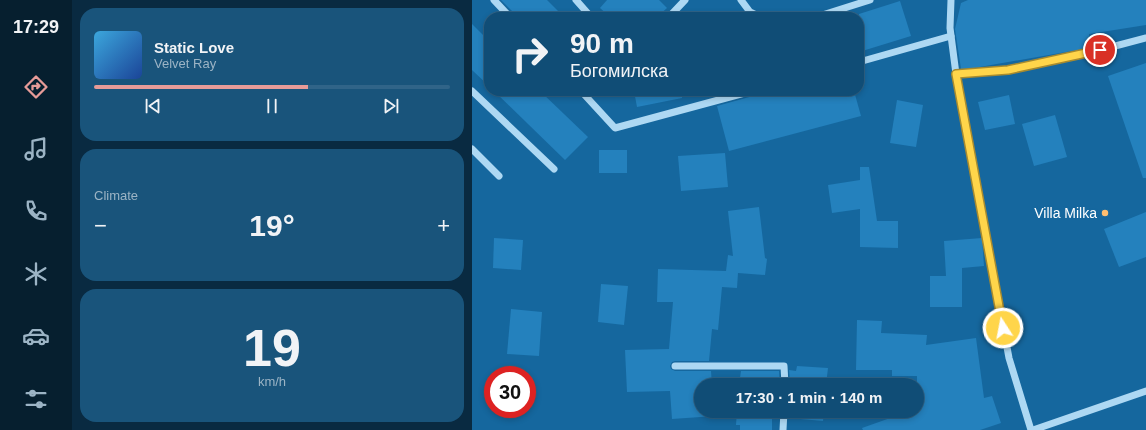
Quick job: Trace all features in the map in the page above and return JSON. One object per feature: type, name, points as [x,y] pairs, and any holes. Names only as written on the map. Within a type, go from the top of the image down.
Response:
[{"type":"street","points":[[494,0],[505,12]]},
{"type":"street","points":[[576,0],[587,12]]},
{"type":"street","points":[[674,12],[685,0]]},
{"type":"street","points":[[741,0],[748,12]]},
{"type":"street","points":[[832,12],[870,0]]},
{"type":"street","points":[[951,0],[950,28],[956,74],[1009,358],[1032,430],[1146,391]]},
{"type":"street","points":[[864,61],[951,36]]},
{"type":"street","points":[[956,74],[1008,70],[1085,54],[1146,38]]},
{"type":"street","points":[[472,91],[554,169]]},
{"type":"street","points":[[585,96],[615,128],[733,96]]},
{"type":"street","points":[[472,149],[499,176]]},
{"type":"street","points":[[675,366],[784,366],[785,378]]},
{"type":"street","points":[[783,430],[784,418]]},
{"type":"building","points":[[501,0],[547,0],[559,12],[513,12]]},
{"type":"building","points":[[607,0],[659,0],[667,8],[663,12],[604,12],[600,8]]},
{"type":"building","points":[[968,0],[1146,0],[1146,25],[1089,34],[1091,47],[1089,48],[961,69],[955,29],[961,3]]},
{"type":"building","points":[[900,1],[911,36],[864,50],[864,12]]},
{"type":"building","points":[[472,24],[484,36],[484,81],[472,70]]},
{"type":"building","points":[[1146,63],[1146,178],[1143,178],[1108,76]]},
{"type":"building","points":[[1009,95],[1015,124],[985,130],[978,102]]},
{"type":"building","points":[[499,96],[545,96],[588,137],[565,160]]},
{"type":"building","points":[[635,96],[682,96],[682,98],[637,107]]},
{"type":"building","points":[[753,96],[855,96],[861,116],[729,151],[717,106]]},
{"type":"building","points":[[897,100],[923,105],[916,147],[890,143]]},
{"type":"building","points":[[1055,115],[1067,157],[1034,166],[1022,124]]},
{"type":"building","points":[[599,150],[627,150],[627,173],[599,173]]},
{"type":"building","points":[[725,153],[728,187],[681,191],[678,156]]},
{"type":"building","points":[[860,167],[869,167],[877,221],[898,221],[898,248],[860,247],[860,209],[832,213],[828,185],[860,180]]},
{"type":"building","points":[[759,207],[765,258],[767,259],[765,275],[738,273],[737,288],[722,287],[718,330],[712,329],[709,361],[672,362],[670,366],[671,369],[675,371],[711,371],[712,378],[694,378],[694,417],[672,419],[670,391],[627,392],[625,350],[669,349],[673,302],[657,302],[658,269],[726,271],[728,255],[733,256],[728,211]]},
{"type":"building","points":[[1146,212],[1146,257],[1119,267],[1104,229]]},
{"type":"building","points":[[494,238],[523,240],[521,270],[493,268]]},
{"type":"building","points":[[982,238],[984,266],[962,268],[962,307],[930,307],[930,276],[946,276],[944,241]]},
{"type":"building","points":[[601,284],[628,286],[624,325],[598,322]]},
{"type":"building","points":[[511,309],[542,312],[539,356],[507,354]]},
{"type":"building","points":[[857,320],[882,321],[881,333],[927,335],[926,345],[976,338],[984,398],[992,396],[1001,423],[980,430],[863,430],[862,428],[890,418],[924,418],[924,378],[917,378],[917,376],[892,376],[892,370],[856,370]]},
{"type":"building","points":[[797,366],[828,368],[827,378],[790,378],[789,370],[796,371]]},
{"type":"building","points":[[741,371],[779,371],[780,378],[740,378]]},
{"type":"building","points":[[736,418],[772,418],[772,430],[740,430],[740,425],[736,425]]},
{"type":"building","points":[[789,418],[823,418],[823,421]]},
{"type":"place","name":"Villa Milka","points":[[1105,213]]},
{"type":"route","points":[[1003,328],[956,74],[1008,70],[1100,50]]}]
